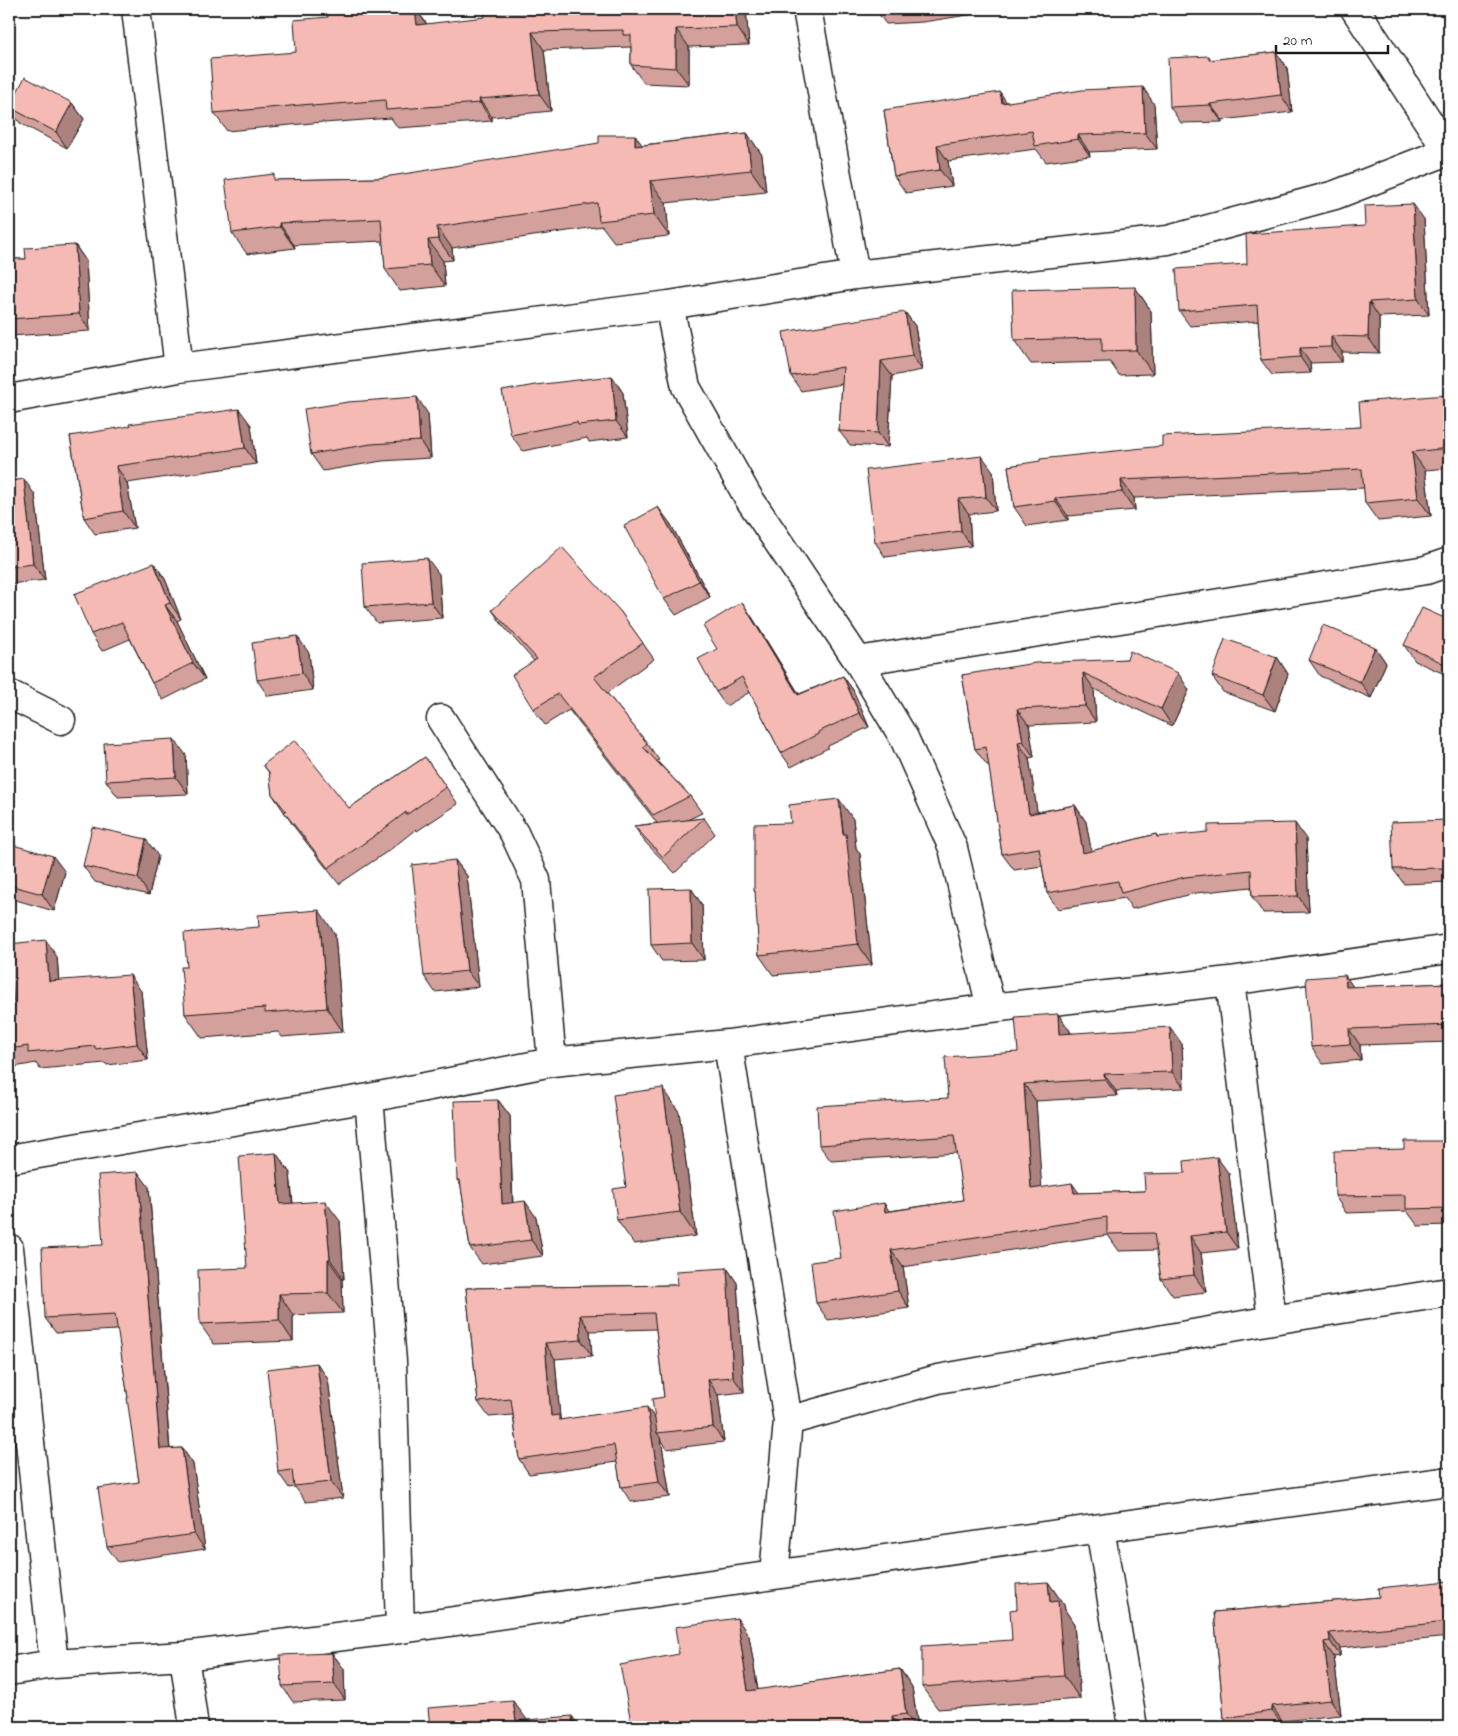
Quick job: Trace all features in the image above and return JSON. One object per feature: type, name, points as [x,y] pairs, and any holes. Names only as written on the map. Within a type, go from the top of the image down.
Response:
[{"type":"street","points":[[136,9],[179,368]]},
{"type":"street","points":[[807,9],[855,275]]},
{"type":"street","points":[[9,399],[179,368],[668,305],[855,275],[1168,240],[1335,195],[1449,152],[1355,9]]},
{"type":"street","points":[[668,305],[686,387],[748,497],[858,661],[904,738],[953,848],[991,1008]]},
{"type":"street","points":[[858,661],[1416,572],[1449,562]]},
{"type":"street","points":[[9,694],[60,720]]},
{"type":"street","points":[[441,720],[514,833],[536,880],[552,1062]]},
{"type":"street","points":[[9,1158],[369,1098],[552,1062],[728,1044],[991,1008],[1230,981],[1449,949]]},
{"type":"street","points":[[1230,981],[1272,1320]]},
{"type":"street","points":[[728,1044],[788,1421],[774,1575]]},
{"type":"street","points":[[369,1098],[392,1361],[400,1629]]},
{"type":"street","points":[[9,1248],[54,1664]]},
{"type":"street","points":[[788,1421],[938,1379],[1272,1320],[1449,1292]]},
{"type":"street","points":[[9,1671],[54,1664],[184,1656],[400,1629],[1100,1528],[1449,1481]]},
{"type":"street","points":[[1100,1528],[1132,1727]]},
{"type":"street","points":[[184,1656],[194,1727]]},
{"type":"building","points":[[328,9],[415,9],[417,25],[485,17],[484,9],[735,9],[737,27],[676,29],[676,68],[631,65],[631,35],[623,35],[623,30],[532,32],[539,94],[479,99],[480,103],[386,110],[385,100],[312,106],[312,104],[214,113],[210,59],[296,52],[294,20],[328,17]]},
{"type":"building","points":[[1276,52],[1281,95],[1210,105],[1170,107],[1168,58],[1209,56],[1209,60]]},
{"type":"building","points":[[25,77],[72,103],[56,132],[9,107]]},
{"type":"building","points":[[1143,87],[1145,133],[1078,135],[1078,139],[1035,146],[1032,131],[937,145],[940,170],[894,176],[884,110],[1000,92],[1002,103],[1082,90]]},
{"type":"building","points":[[747,133],[751,170],[650,181],[654,215],[599,221],[597,203],[437,227],[438,239],[428,240],[430,265],[385,269],[381,219],[279,223],[280,227],[232,233],[225,180],[274,174],[274,180],[378,178],[599,143],[599,135],[635,135],[635,146]]},
{"type":"building","points":[[1413,204],[1418,299],[1369,302],[1368,337],[1331,336],[1331,347],[1300,348],[1300,357],[1261,360],[1257,305],[1179,311],[1176,269],[1247,264],[1246,234],[1365,226],[1364,206]]},
{"type":"building","points":[[75,245],[79,314],[9,319],[9,259],[26,259],[25,248]]},
{"type":"building","points":[[1135,287],[1136,350],[1102,351],[1102,338],[1014,340],[1012,290]]},
{"type":"building","points":[[905,312],[912,356],[881,361],[878,433],[839,431],[843,367],[791,376],[783,332]]},
{"type":"building","points":[[612,376],[616,421],[578,425],[577,422],[511,435],[502,391]]},
{"type":"building","points":[[1445,384],[1449,384],[1449,448],[1412,452],[1418,498],[1365,503],[1362,469],[1121,480],[1122,492],[1055,498],[1055,501],[1014,507],[1008,466],[1040,461],[1040,459],[1162,446],[1162,436],[1361,427],[1359,402],[1446,395]]},
{"type":"building","points":[[417,397],[420,441],[371,444],[311,454],[304,409],[348,402]]},
{"type":"building","points":[[239,409],[245,448],[116,466],[123,511],[84,518],[70,436],[130,426],[129,424]]},
{"type":"building","points":[[982,456],[986,497],[958,499],[961,531],[875,542],[866,470]]},
{"type":"building","points":[[24,479],[33,564],[9,567],[9,481]]},
{"type":"building","points":[[658,507],[699,581],[664,599],[624,526]]},
{"type":"building","points":[[562,547],[620,611],[643,643],[594,677],[647,743],[643,747],[690,796],[653,815],[558,694],[533,709],[512,675],[537,659],[492,610]]},
{"type":"building","points":[[427,558],[431,602],[365,607],[362,563]]},
{"type":"building","points":[[154,563],[170,603],[165,605],[193,663],[152,683],[122,622],[91,634],[74,594]]},
{"type":"building","points":[[742,602],[798,695],[843,676],[859,713],[818,732],[818,734],[781,753],[742,677],[716,692],[698,659],[717,649],[703,626]]},
{"type":"building","points":[[1422,608],[1449,620],[1449,666],[1404,645]]},
{"type":"building","points":[[1323,625],[1375,647],[1360,682],[1309,660]]},
{"type":"building","points":[[297,636],[302,673],[257,680],[252,643]]},
{"type":"building","points":[[1225,639],[1277,657],[1263,695],[1212,676]]},
{"type":"building","points":[[1130,651],[1178,673],[1161,709],[1083,673],[1085,706],[1017,709],[1023,741],[1018,742],[1029,814],[1075,805],[1083,853],[1156,834],[1157,837],[1208,832],[1208,825],[1295,823],[1298,896],[1252,897],[1251,870],[1185,877],[1121,893],[1118,881],[1047,893],[1039,848],[1002,854],[986,747],[975,749],[962,675],[1035,663],[1127,659]]},
{"type":"building","points":[[174,739],[176,777],[106,781],[104,743]]},
{"type":"building","points":[[295,740],[349,808],[425,757],[446,787],[406,815],[406,812],[328,868],[272,794],[269,772],[263,765]]},
{"type":"building","points":[[839,799],[843,834],[846,834],[858,944],[759,955],[754,891],[754,824],[791,823],[789,805]]},
{"type":"building","points":[[704,818],[663,857],[634,826]]},
{"type":"building","points":[[1449,820],[1449,847],[1443,848],[1444,868],[1393,869],[1391,822]]},
{"type":"building","points":[[92,827],[146,839],[138,878],[83,866]]},
{"type":"building","points":[[9,844],[53,856],[42,894],[9,885]]},
{"type":"building","points":[[455,860],[467,971],[424,976],[412,865]]},
{"type":"building","points":[[691,888],[692,943],[651,945],[649,889]]},
{"type":"building","points":[[319,910],[327,1008],[265,1013],[265,1008],[185,1014],[181,967],[187,967],[184,933],[259,927],[258,915]]},
{"type":"building","points":[[46,940],[49,981],[130,975],[137,1044],[95,1049],[95,1046],[28,1053],[28,1046],[9,1049],[9,1006],[14,1005],[9,944]]},
{"type":"building","points":[[1345,975],[1346,987],[1449,983],[1449,1025],[1349,1029],[1350,1044],[1311,1047],[1306,978]]},
{"type":"building","points":[[1058,1014],[1059,1034],[1170,1027],[1172,1072],[1104,1074],[1105,1079],[1024,1084],[1031,1189],[1072,1183],[1074,1193],[1145,1191],[1144,1174],[1185,1173],[1184,1161],[1217,1157],[1226,1232],[1190,1236],[1194,1275],[1161,1279],[1154,1233],[1107,1234],[1107,1217],[891,1250],[898,1291],[816,1303],[811,1262],[841,1258],[834,1211],[884,1203],[885,1212],[963,1200],[954,1136],[819,1145],[817,1106],[948,1098],[945,1057],[1018,1052],[1015,1017]]},
{"type":"building","points":[[663,1088],[680,1212],[617,1220],[613,1189],[626,1187],[613,1095]]},
{"type":"building","points":[[498,1100],[502,1204],[525,1201],[531,1240],[470,1248],[460,1180],[457,1180],[454,1101]]},
{"type":"building","points":[[1404,1141],[1448,1141],[1449,1208],[1406,1209],[1406,1195],[1335,1196],[1334,1151],[1404,1149]]},
{"type":"building","points":[[276,1153],[280,1204],[325,1201],[330,1259],[328,1259],[328,1293],[279,1294],[279,1320],[200,1324],[198,1270],[247,1268],[239,1156]]},
{"type":"building","points":[[138,1172],[160,1449],[182,1448],[194,1534],[107,1547],[98,1488],[139,1482],[115,1314],[45,1318],[42,1248],[103,1245],[98,1175]]},
{"type":"building","points":[[727,1268],[733,1377],[708,1379],[713,1427],[657,1433],[652,1399],[664,1397],[654,1313],[580,1315],[581,1340],[545,1343],[551,1416],[559,1415],[559,1420],[647,1407],[659,1482],[621,1487],[614,1445],[519,1459],[511,1399],[478,1402],[466,1288],[677,1285],[676,1271]]},
{"type":"building","points":[[317,1363],[331,1482],[294,1486],[292,1470],[278,1472],[267,1369]]},
{"type":"building","points":[[1449,1581],[1449,1622],[1329,1633],[1330,1641],[1324,1642],[1331,1700],[1272,1706],[1272,1711],[1224,1718],[1214,1612],[1379,1597],[1378,1588]]},
{"type":"building","points":[[1048,1582],[1050,1602],[1058,1601],[1064,1676],[922,1687],[922,1646],[1012,1640],[1010,1610],[1017,1609],[1016,1584]]},
{"type":"building","points":[[737,1618],[748,1691],[900,1669],[906,1714],[892,1716],[893,1727],[632,1727],[620,1665],[679,1654],[675,1627]]},
{"type":"building","points":[[332,1653],[334,1684],[282,1686],[280,1655]]},
{"type":"building","points":[[513,1701],[516,1721],[572,1716],[573,1727],[430,1727],[428,1708]]}]
